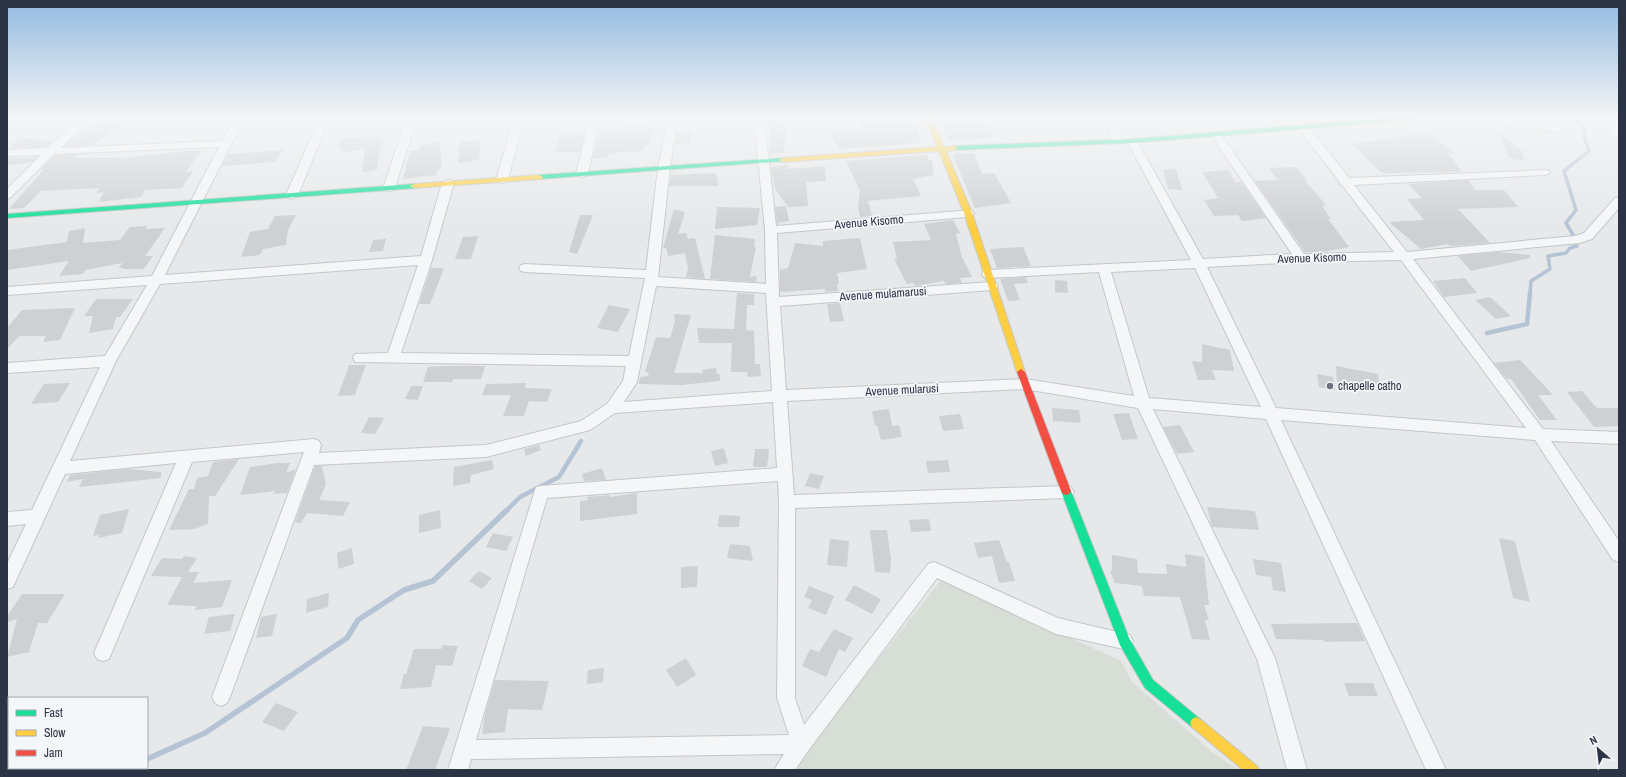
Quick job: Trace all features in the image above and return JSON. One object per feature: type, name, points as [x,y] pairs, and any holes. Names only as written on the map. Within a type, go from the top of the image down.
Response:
[{"type":"street","points":[[7,195],[49,153]]},
{"type":"street","points":[[7,582],[109,361],[156,280],[220,153]]},
{"type":"street","points":[[292,195],[310,153]]},
{"type":"street","points":[[389,188],[400,153]]},
{"type":"street","points":[[502,180],[509,153]]},
{"type":"street","points":[[582,174],[587,153]]},
{"type":"street","points":[[308,459],[486,451],[585,426],[612,408],[630,382],[652,277],[667,153]]},
{"type":"street","points":[[762,153],[771,230],[778,396],[785,474],[786,698],[801,744]]},
{"type":"street","points":[[7,216],[870,153]]},
{"type":"street","points":[[944,153],[968,213],[1026,384],[1124,641],[1149,684],[1253,770]]},
{"type":"street","points":[[1132,153],[1199,263],[1271,413],[1436,770]]},
{"type":"street","points":[[1229,153],[1301,258]]},
{"type":"street","points":[[1323,153],[1404,256],[1539,435],[1619,554]]},
{"type":"street","points":[[1344,182],[1544,172]]},
{"type":"street","points":[[393,358],[426,260],[448,184]]},
{"type":"street","name":"Avenue Kisomo","points":[[990,280],[1104,268],[1301,258],[1404,256],[1576,240],[1588,236],[1619,201]]},
{"type":"street","name":"Avenue Kisomo","points":[[771,230],[968,213]]},
{"type":"street","points":[[7,291],[426,260]]},
{"type":"street","name":"Avenue mulamarusi","points":[[525,268],[652,277],[773,295],[990,280]]},
{"type":"street","points":[[1104,268],[1143,403],[1266,658],[1297,770]]},
{"type":"street","points":[[360,358],[634,361]]},
{"type":"street","points":[[7,368],[109,361]]},
{"type":"street","name":"Avenue mularusi","points":[[612,408],[778,396],[1026,384],[1143,403],[1539,435],[1619,438]]},
{"type":"street","points":[[60,468],[314,445],[221,697]]},
{"type":"street","points":[[103,653],[187,456]]},
{"type":"street","points":[[458,770],[541,492],[785,474]]},
{"type":"street","points":[[786,502],[1066,492]]},
{"type":"street","points":[[7,519],[37,516]]},
{"type":"street","points":[[784,770],[801,744],[934,569],[1056,626],[1124,641]]},
{"type":"street","points":[[464,750],[801,744]]},
{"type":"shaded area","points":[[942,579],[1121,661],[1132,682],[1212,752],[1239,770],[790,770]]},
{"type":"building","points":[[165,153],[199,153],[186,172],[193,171],[182,188],[145,190],[141,197],[99,202],[104,192],[96,193],[99,188],[41,191],[24,208],[9,209],[44,169],[41,169],[55,155],[78,154],[73,158],[124,158]]},
{"type":"building","points":[[281,153],[274,162],[222,166],[228,154]]},
{"type":"building","points":[[364,153],[379,153],[377,170],[362,173]]},
{"type":"building","points":[[409,153],[441,153],[442,164],[436,175],[403,179]]},
{"type":"building","points":[[459,153],[480,153],[479,160],[458,163]]},
{"type":"building","points":[[594,153],[609,153],[608,157],[593,159]]},
{"type":"building","points":[[954,153],[974,153],[982,174],[994,173],[1011,203],[975,208],[953,156],[956,156]]},
{"type":"building","points":[[1362,153],[1448,153],[1462,172],[1382,173]]},
{"type":"building","points":[[1507,153],[1522,153],[1525,161],[1509,158]]},
{"type":"building","points":[[924,155],[928,156],[928,160],[932,160],[934,175],[913,179],[921,196],[868,201],[872,216],[860,217],[858,207],[860,191],[846,161]]},
{"type":"building","points":[[37,157],[32,162],[7,165],[7,158]]},
{"type":"building","points":[[787,165],[788,169],[825,166],[826,181],[806,182],[808,206],[788,207],[775,189],[771,167]]},
{"type":"building","points":[[1297,167],[1307,181],[1305,181],[1326,205],[1322,206],[1331,219],[1328,219],[1349,247],[1323,252],[1305,252],[1255,181],[1278,180],[1269,168]]},
{"type":"building","points":[[1176,169],[1182,190],[1168,189],[1163,170]]},
{"type":"building","points":[[1228,170],[1236,183],[1241,182],[1266,218],[1242,221],[1238,215],[1214,216],[1204,200],[1218,198],[1202,172]]},
{"type":"building","points":[[716,173],[719,186],[669,186],[671,175]]},
{"type":"building","points":[[1468,180],[1475,190],[1504,190],[1518,207],[1458,209],[1490,243],[1450,246],[1448,244],[1421,249],[1389,222],[1424,220],[1407,199],[1422,198],[1408,184]]},
{"type":"building","points":[[786,206],[789,221],[777,223],[775,207]]},
{"type":"building","points":[[717,207],[760,208],[757,225],[715,229]]},
{"type":"building","points":[[674,209],[685,212],[678,234],[686,233],[688,239],[695,238],[705,279],[686,277],[688,269],[685,253],[668,256],[666,248],[663,248]]},
{"type":"building","points":[[296,215],[288,230],[286,245],[263,249],[260,255],[241,257],[250,232],[268,229],[275,216]]},
{"type":"building","points":[[580,215],[593,215],[577,254],[569,252]]},
{"type":"building","points":[[953,220],[960,233],[956,234],[962,257],[972,277],[960,278],[962,283],[946,284],[944,281],[915,286],[914,283],[907,284],[894,259],[897,259],[893,242],[931,240],[924,224]]},
{"type":"building","points":[[147,226],[145,229],[165,228],[145,256],[153,256],[144,269],[119,268],[122,263],[85,270],[83,274],[59,276],[69,261],[7,270],[7,250],[67,242],[69,231],[85,228],[83,243],[120,240],[130,227]]},
{"type":"building","points":[[715,235],[755,239],[754,247],[756,247],[750,277],[757,276],[756,282],[710,279]]},
{"type":"building","points":[[478,236],[471,259],[455,259],[463,237]]},
{"type":"building","points":[[860,238],[867,269],[837,273],[839,284],[837,285],[838,291],[825,292],[825,289],[780,292],[780,270],[788,268],[795,243],[823,246],[823,241]]},
{"type":"building","points":[[386,239],[383,251],[369,252],[373,240]]},
{"type":"building","points":[[1023,247],[1031,266],[997,268],[990,249]]},
{"type":"building","points":[[1499,252],[1530,255],[1530,258],[1471,271],[1458,256]]},
{"type":"building","points":[[431,268],[444,268],[430,304],[419,304]]},
{"type":"building","points":[[1026,277],[1028,283],[1014,284],[1020,300],[1008,301],[1000,279]]},
{"type":"building","points":[[1465,278],[1477,293],[1444,297],[1433,281]]},
{"type":"building","points":[[1055,280],[1067,281],[1068,293],[1055,292]]},
{"type":"building","points":[[737,293],[754,294],[754,305],[747,305],[746,330],[754,331],[755,364],[760,364],[761,376],[748,377],[747,372],[731,372],[732,343],[699,343],[697,328],[734,329]]},
{"type":"building","points":[[1490,297],[1511,316],[1496,319],[1475,300]]},
{"type":"building","points":[[96,299],[133,299],[120,317],[116,317],[113,329],[89,333],[93,316],[84,316]]},
{"type":"building","points":[[840,303],[844,321],[830,322],[827,304]]},
{"type":"building","points":[[609,305],[630,309],[618,332],[597,328]]},
{"type":"building","points":[[75,308],[60,340],[43,342],[46,336],[19,336],[7,349],[7,328],[22,310]]},
{"type":"building","points":[[674,314],[691,315],[674,373],[703,373],[702,370],[716,368],[717,374],[720,374],[720,381],[681,385],[639,384],[640,377],[648,376],[649,373],[645,372],[656,337],[670,338],[675,322]]},
{"type":"building","points":[[1202,344],[1230,350],[1234,371],[1212,370],[1216,380],[1198,380],[1192,361],[1202,362]]},
{"type":"building","points":[[1520,360],[1553,395],[1538,395],[1557,420],[1540,420],[1511,379],[1507,379],[1494,363]]},
{"type":"building","points":[[349,365],[366,365],[355,395],[338,396]]},
{"type":"building","points":[[485,366],[481,379],[453,379],[452,382],[423,382],[428,367]]},
{"type":"building","points":[[1336,366],[1378,374],[1380,391],[1337,382]]},
{"type":"building","points":[[1317,374],[1333,377],[1335,390],[1319,387]]},
{"type":"building","points":[[70,383],[58,402],[31,404],[44,384]]},
{"type":"building","points":[[526,383],[525,388],[552,389],[547,402],[529,401],[524,416],[503,416],[511,395],[482,395],[486,384]]},
{"type":"building","points":[[411,386],[423,386],[418,400],[405,399]]},
{"type":"building","points":[[1582,391],[1597,408],[1619,408],[1619,426],[1594,427],[1567,392]]},
{"type":"building","points":[[1052,408],[1079,410],[1081,423],[1053,421]]},
{"type":"building","points":[[889,409],[892,426],[899,425],[902,437],[881,440],[877,425],[875,426],[872,411]]},
{"type":"building","points":[[1129,413],[1138,439],[1122,440],[1113,414]]},
{"type":"building","points":[[960,414],[964,429],[943,431],[939,416]]},
{"type":"building","points":[[369,417],[384,418],[375,434],[361,433]]},
{"type":"building","points":[[1180,425],[1194,452],[1177,454],[1163,427]]},
{"type":"building","points":[[539,445],[541,450],[526,456],[524,449]]},
{"type":"building","points":[[724,448],[728,463],[715,466],[711,451]]},
{"type":"building","points":[[755,449],[769,449],[767,467],[753,467]]},
{"type":"building","points":[[239,459],[215,496],[209,496],[208,524],[194,529],[169,530],[189,489],[194,489],[197,478],[208,476],[213,462]]},
{"type":"building","points":[[492,460],[494,469],[471,475],[470,483],[453,486],[454,467]]},
{"type":"building","points":[[948,460],[950,472],[928,473],[926,461]]},
{"type":"building","points":[[290,463],[286,473],[296,469],[287,493],[274,494],[275,491],[240,495],[250,467]]},
{"type":"building","points":[[315,466],[322,466],[326,484],[319,500],[350,502],[343,516],[307,513],[301,523],[295,522]]},
{"type":"building","points":[[602,468],[606,480],[584,481],[582,474]]},
{"type":"building","points":[[128,469],[161,472],[161,478],[79,487],[83,479],[67,482],[70,475]]},
{"type":"building","points":[[810,473],[824,476],[819,489],[805,486]]},
{"type":"building","points":[[637,493],[637,514],[580,521],[580,501],[588,500],[587,497],[610,495],[610,497]]},
{"type":"building","points":[[1207,507],[1255,511],[1259,530],[1212,527]]},
{"type":"building","points":[[129,509],[122,533],[98,538],[99,535],[93,536],[100,515]]},
{"type":"building","points":[[440,510],[441,528],[419,533],[419,515]]},
{"type":"building","points":[[719,515],[740,516],[739,527],[718,527]]},
{"type":"building","points":[[929,519],[931,531],[911,532],[909,520]]},
{"type":"building","points":[[870,530],[887,530],[891,560],[890,573],[875,572]]},
{"type":"building","points":[[493,533],[513,537],[506,551],[486,547]]},
{"type":"building","points":[[1499,538],[1515,541],[1530,602],[1513,598]]},
{"type":"building","points":[[830,539],[849,541],[847,567],[827,565]]},
{"type":"building","points":[[999,540],[1007,562],[1009,562],[1015,581],[999,583],[992,556],[978,558],[974,543]]},
{"type":"building","points":[[730,544],[750,546],[753,561],[727,558]]},
{"type":"building","points":[[352,548],[354,564],[338,569],[337,553]]},
{"type":"building","points":[[1185,554],[1204,557],[1209,605],[1204,605],[1209,620],[1205,620],[1210,640],[1192,639],[1180,597],[1144,596],[1142,586],[1115,583],[1110,571],[1112,571],[1112,555],[1137,559],[1138,573],[1167,574],[1166,564],[1186,567]]},
{"type":"building","points":[[184,556],[197,558],[188,572],[199,572],[193,583],[232,580],[222,607],[195,610],[197,606],[167,605],[182,577],[151,576],[162,558],[182,559]]},
{"type":"building","points":[[1253,559],[1281,563],[1286,592],[1273,590],[1271,577],[1256,575]]},
{"type":"building","points":[[698,566],[697,587],[681,588],[681,567]]},
{"type":"building","points":[[479,571],[492,578],[482,589],[469,581]]},
{"type":"building","points":[[854,585],[881,599],[872,614],[845,600]]},
{"type":"building","points":[[809,586],[834,596],[826,615],[808,608],[812,600],[804,597]]},
{"type":"building","points":[[329,593],[328,607],[306,613],[307,599]]},
{"type":"building","points":[[22,594],[65,594],[47,623],[38,623],[29,652],[7,657],[17,619],[7,622],[7,616]]},
{"type":"building","points":[[235,614],[230,631],[204,634],[209,617]]},
{"type":"building","points":[[277,614],[272,636],[256,638],[261,617]]},
{"type":"building","points":[[1357,623],[1365,641],[1324,642],[1323,640],[1276,639],[1271,624]]},
{"type":"building","points":[[834,629],[853,638],[845,652],[839,649],[826,677],[802,666],[810,649],[819,652]]},
{"type":"building","points":[[443,645],[458,646],[452,666],[436,665],[431,687],[400,689],[414,649],[441,649]]},
{"type":"building","points":[[686,658],[696,675],[677,687],[666,670]]},
{"type":"building","points":[[604,668],[603,682],[587,684],[588,670]]},
{"type":"building","points":[[495,680],[549,681],[542,710],[508,709],[505,732],[482,734],[485,714]]},
{"type":"building","points":[[1344,683],[1373,683],[1378,696],[1349,696]]},
{"type":"building","points":[[276,703],[298,712],[284,731],[262,722]]},
{"type":"building","points":[[423,726],[450,728],[435,770],[406,770]]},
{"type":"waterway","points":[[1530,294],[1531,281],[1550,269],[1548,256],[1566,253],[1570,248],[1577,246],[1576,240],[1566,223],[1576,210],[1564,171],[1586,153]]},
{"type":"waterway","points":[[1487,333],[1527,324],[1530,293]]},
{"type":"waterway","points":[[507,510],[520,497],[559,477],[581,441]]},
{"type":"waterway","points":[[148,759],[205,733],[347,638],[358,620],[404,590],[433,581],[507,510]]},
{"type":"traffic: fast","points":[[539,177],[783,160]]},
{"type":"traffic: fast","points":[[7,216],[414,186]]},
{"type":"traffic: fast","points":[[1066,491],[1124,641],[1149,684],[1196,723]]},
{"type":"traffic: slow","points":[[783,160],[880,153]]},
{"type":"traffic: slow","points":[[943,153],[968,213],[1021,372]]},
{"type":"traffic: slow","points":[[414,186],[539,177]]},
{"type":"traffic: slow","points":[[1196,723],[1253,770]]},
{"type":"traffic: jam","points":[[1021,372],[1066,491]]},
{"type":"place","name":"chapelle catho","points":[[1330,386]]}]
